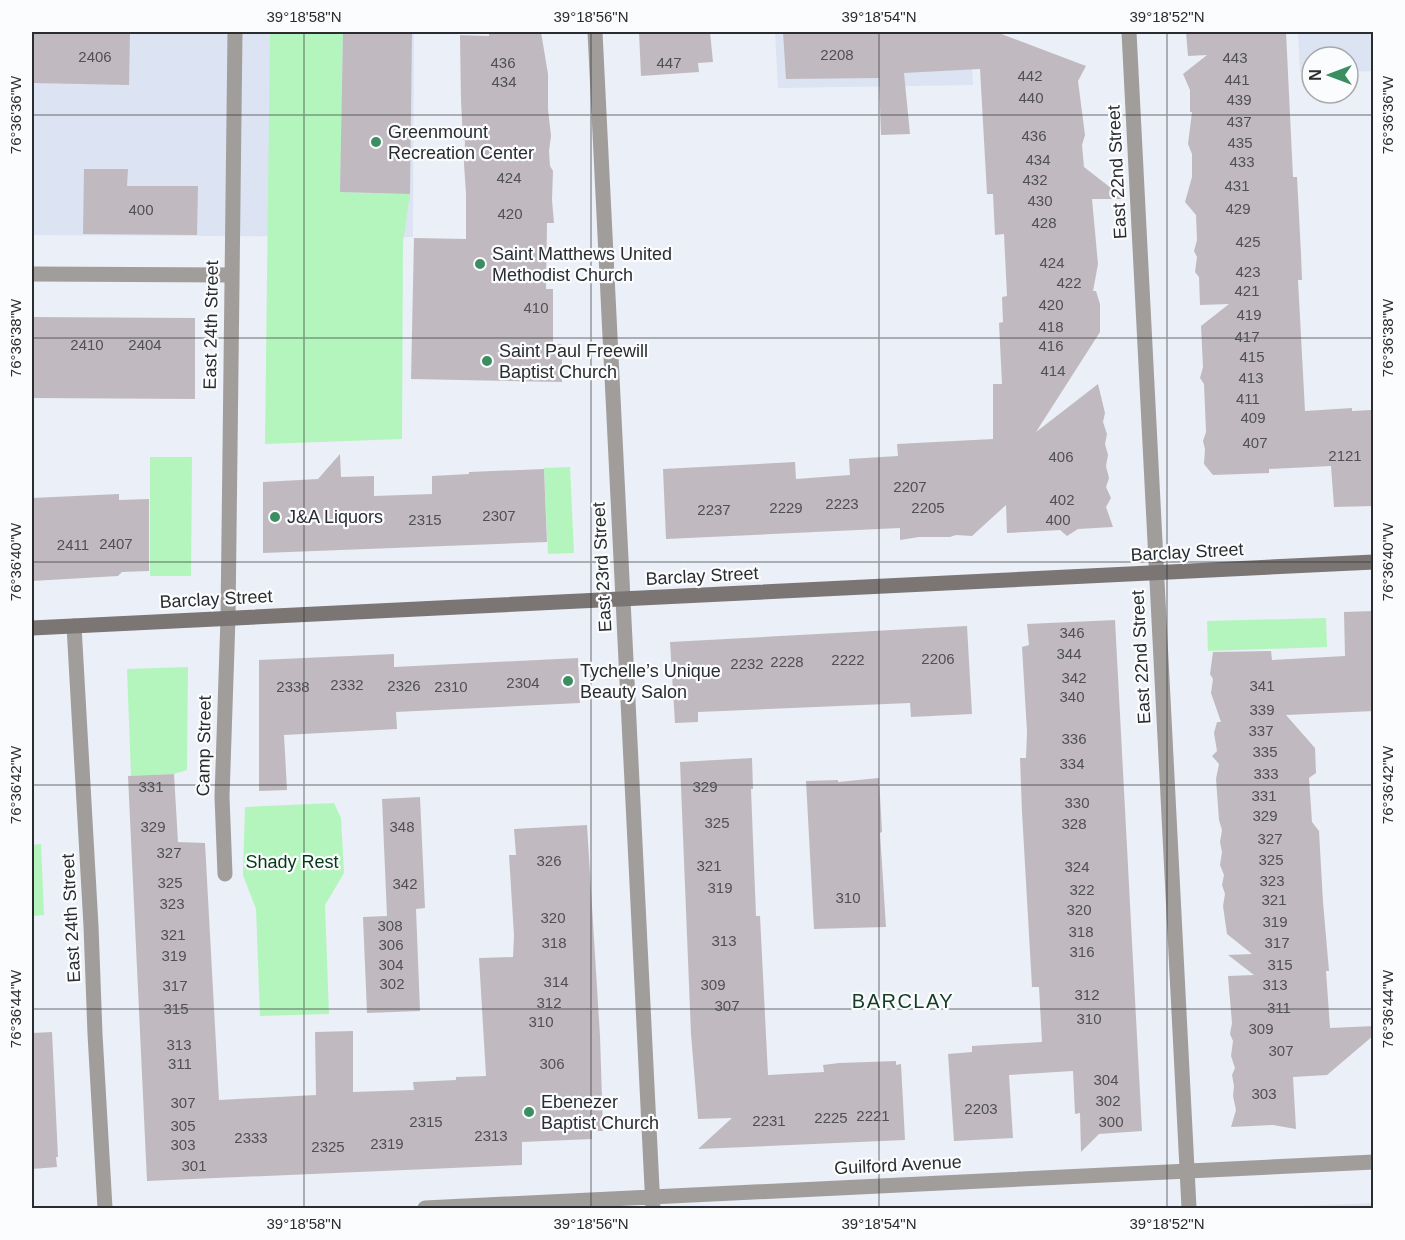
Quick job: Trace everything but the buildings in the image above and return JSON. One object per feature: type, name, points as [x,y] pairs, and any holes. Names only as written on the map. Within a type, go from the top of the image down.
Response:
[{"type":"street","name":"East 24th Street","points":[[228,618],[235,32]]},
{"type":"street","name":"East 23rd Street","points":[[595,32],[653,1203]]},
{"type":"street","name":"East 22nd Street","points":[[1129,32],[1189,1209]]},
{"type":"street","points":[[32,274],[231,275]]},
{"type":"street","name":"Barclay Street","points":[[32,628],[1374,562]]},
{"type":"street","name":"Camp Street","points":[[225,874],[222,797],[228,618]]},
{"type":"street","name":"East 24th Street","points":[[74,626],[105,1209]]},
{"type":"street","name":"Guilford Avenue","points":[[425,1209],[653,1203],[1374,1162]]},
{"type":"shaded area","points":[[32,32],[414,32],[413,237],[32,235]]},
{"type":"shaded area","points":[[775,32],[970,32],[973,85],[778,88]]},
{"type":"shaded area","points":[[1298,32],[1373,32],[1373,71],[1360,72],[1360,45],[1300,45],[1300,72]]},
{"type":"shaded area","points":[[1373,1203],[1373,1208],[1252,1208]]},
{"type":"green space","points":[[270,32],[343,32],[340,192],[410,194],[403,242],[402,439],[265,444]]},
{"type":"green space","points":[[150,457],[192,457],[191,576],[150,576]]},
{"type":"green space","points":[[570,467],[574,553],[548,554],[544,468]]},
{"type":"green space","points":[[1326,618],[1327,647],[1208,651],[1207,621]]},
{"type":"green space","points":[[188,667],[187,770],[174,774],[131,776],[127,669]]},
{"type":"green space","name":"Shady Rest","points":[[334,803],[341,818],[344,873],[325,905],[329,1014],[260,1016],[256,909],[243,875],[245,807]]},
{"type":"green space","points":[[41,844],[44,915],[32,916],[32,845]]},
{"type":"place","name":"Greenmount Recreation Center","points":[[376,142]]},
{"type":"place","name":"Saint Matthews United Methodist Church","points":[[480,264]]},
{"type":"place","name":"Saint Paul Freewill Baptist Church","points":[[487,361]]},
{"type":"place","name":"J&A Liquors","points":[[275,517]]},
{"type":"place","name":"Tychelle’s Unique Beauty Salon","points":[[568,681]]},
{"type":"place","name":"Ebenezer Baptist Church","points":[[529,1112]]},
{"type":"district","name":"BARCLAY","points":[[903,1001]]}]
